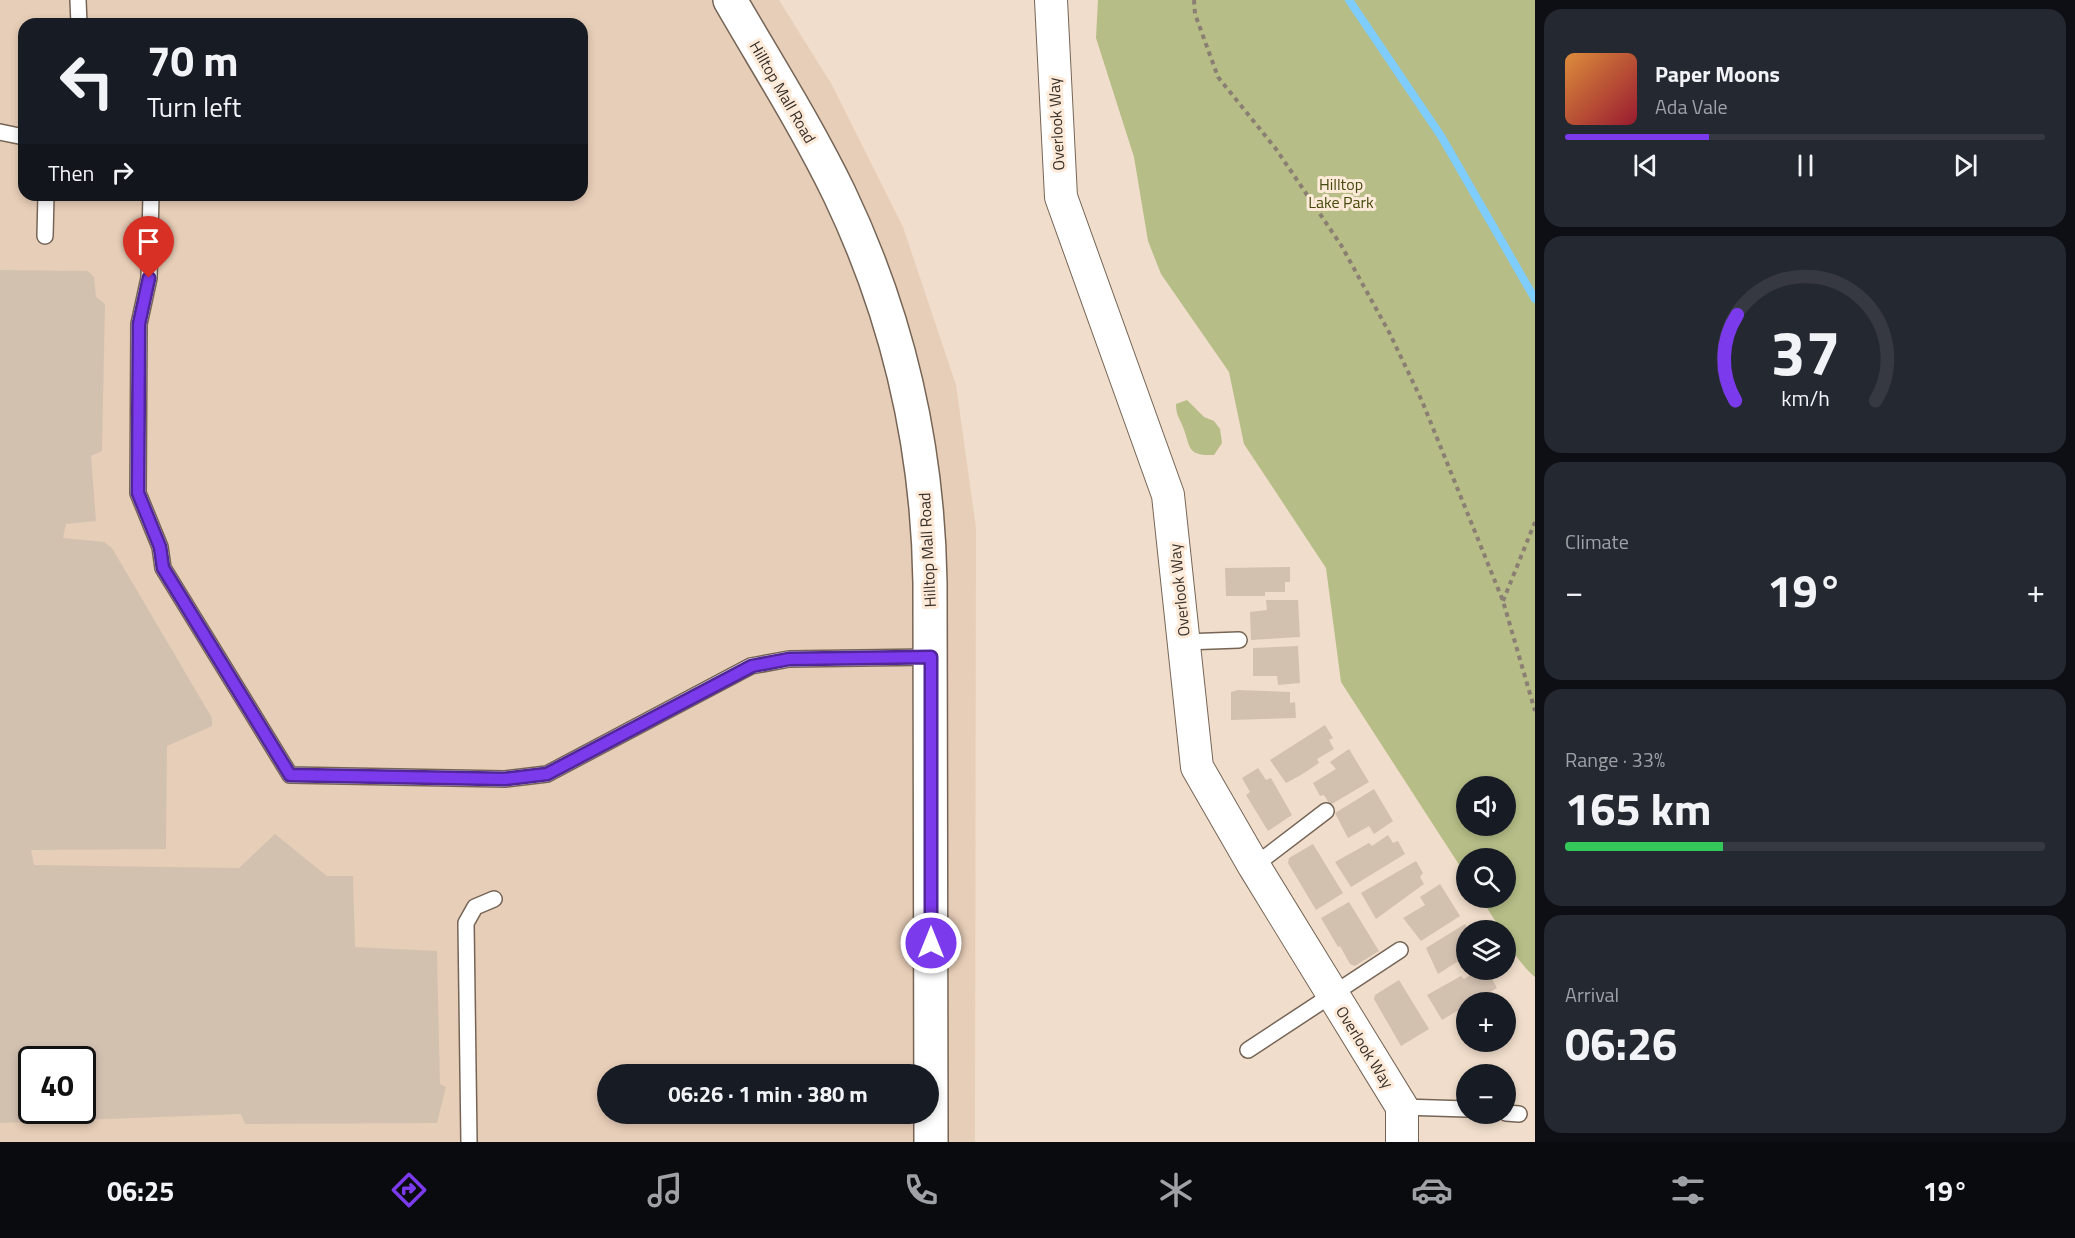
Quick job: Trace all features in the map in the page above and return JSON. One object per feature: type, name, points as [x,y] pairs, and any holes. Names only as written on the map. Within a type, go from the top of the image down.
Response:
[{"type":"street","name":"Hilltop Mall Road","points":[[730,0],[838,191],[869,260],[896,341],[912,408],[927,510],[931,657],[931,1142]]},
{"type":"street","name":"Overlook Way","points":[[1051,0],[1061,197],[1168,495],[1197,767],[1254,866],[1402,1107],[1402,1142]]},
{"type":"lane","points":[[78,0],[79,18]]},
{"type":"lane","points":[[0,132],[18,135]]},
{"type":"lane","points":[[45,236],[46,201]]},
{"type":"lane","points":[[151,201],[149,278],[139,324],[138,493],[160,547],[163,568],[290,775],[505,779],[547,774],[752,666],[789,659],[931,657]]},
{"type":"lane","points":[[1184,642],[1239,640]]},
{"type":"lane","points":[[1254,866],[1326,811]]},
{"type":"lane","points":[[468,1142],[466,923],[476,907],[494,899]]},
{"type":"lane","points":[[1248,1050],[1400,950]]},
{"type":"lane","points":[[1402,1107],[1456,1109]]},
{"type":"path","points":[[1194,0],[1195,14],[1218,77],[1276,149],[1335,235],[1389,332],[1422,401],[1503,602],[1535,711]]},
{"type":"path","points":[[1503,602],[1535,522]]},
{"type":"shaded area","points":[[0,0],[779,0],[832,85],[903,227],[956,385],[976,528],[975,1142],[0,1142]]},
{"type":"green space","name":"Hilltop Lake Park","points":[[1098,0],[1535,0],[1535,977],[1516,955],[1516,920],[1495,920],[1487,908],[1516,908],[1516,848],[1456,848],[1456,860],[1341,682],[1326,568],[1244,444],[1229,372],[1161,274],[1148,241],[1134,157],[1096,38]]},
{"type":"green space","points":[[1187,400],[1204,417],[1214,421],[1220,429],[1222,443],[1214,455],[1198,454],[1189,445],[1176,408],[1176,404]]},
{"type":"building","points":[[0,270],[88,271],[94,277],[96,297],[105,304],[102,451],[91,456],[96,521],[66,524],[63,538],[104,542],[112,548],[212,718],[212,726],[167,746],[166,849],[31,850],[34,865],[239,868],[275,834],[327,876],[353,876],[355,947],[437,951],[440,1084],[446,1087],[437,1123],[245,1124],[241,1114],[96,1119],[96,1046],[18,1046],[18,1122],[0,1123]]},
{"type":"building","points":[[1290,567],[1290,582],[1285,582],[1285,592],[1265,592],[1265,596],[1226,596],[1225,568]]},
{"type":"building","points":[[1266,600],[1298,600],[1300,637],[1251,640],[1250,612],[1267,610]]},
{"type":"building","points":[[1298,646],[1300,683],[1278,685],[1277,676],[1253,676],[1253,648]]},
{"type":"building","points":[[1238,690],[1290,692],[1290,703],[1295,702],[1296,718],[1231,720],[1231,692]]},
{"type":"building","points":[[1325,725],[1333,738],[1329,740],[1334,749],[1317,759],[1319,763],[1286,783],[1270,760]]},
{"type":"building","points":[[1349,749],[1369,782],[1330,805],[1324,795],[1320,796],[1313,783],[1336,769],[1330,762]]},
{"type":"building","points":[[1258,768],[1266,780],[1271,778],[1292,815],[1268,831],[1246,795],[1250,792],[1242,778]]},
{"type":"building","points":[[1374,789],[1393,821],[1374,834],[1369,826],[1348,838],[1335,813]]},
{"type":"building","points":[[1388,835],[1393,843],[1398,841],[1405,854],[1351,887],[1335,862],[1369,843],[1372,846]]},
{"type":"building","points":[[1313,844],[1343,893],[1316,910],[1288,863],[1289,858]]},
{"type":"building","points":[[1416,861],[1423,873],[1420,877],[1424,884],[1376,919],[1361,893]]},
{"type":"building","points":[[1440,884],[1460,916],[1421,941],[1403,918],[1425,905],[1420,897]]},
{"type":"building","points":[[1349,902],[1379,951],[1355,966],[1350,964],[1321,918]]},
{"type":"building","points":[[1456,930],[1456,963],[1438,974],[1426,948]]},
{"type":"building","points":[[1456,979],[1492,980],[1497,988],[1490,992],[1456,992],[1456,1012],[1442,1020],[1427,995]]},
{"type":"building","points":[[1399,980],[1429,1029],[1401,1046],[1374,999],[1375,995]]},
{"type":"waterway","points":[[1349,0],[1441,136],[1535,299]]},
{"type":"route","points":[[149,278],[139,324],[138,493],[160,547],[163,568],[290,775],[505,779],[547,774],[721,680],[752,666],[789,659],[931,657],[931,943]]}]
